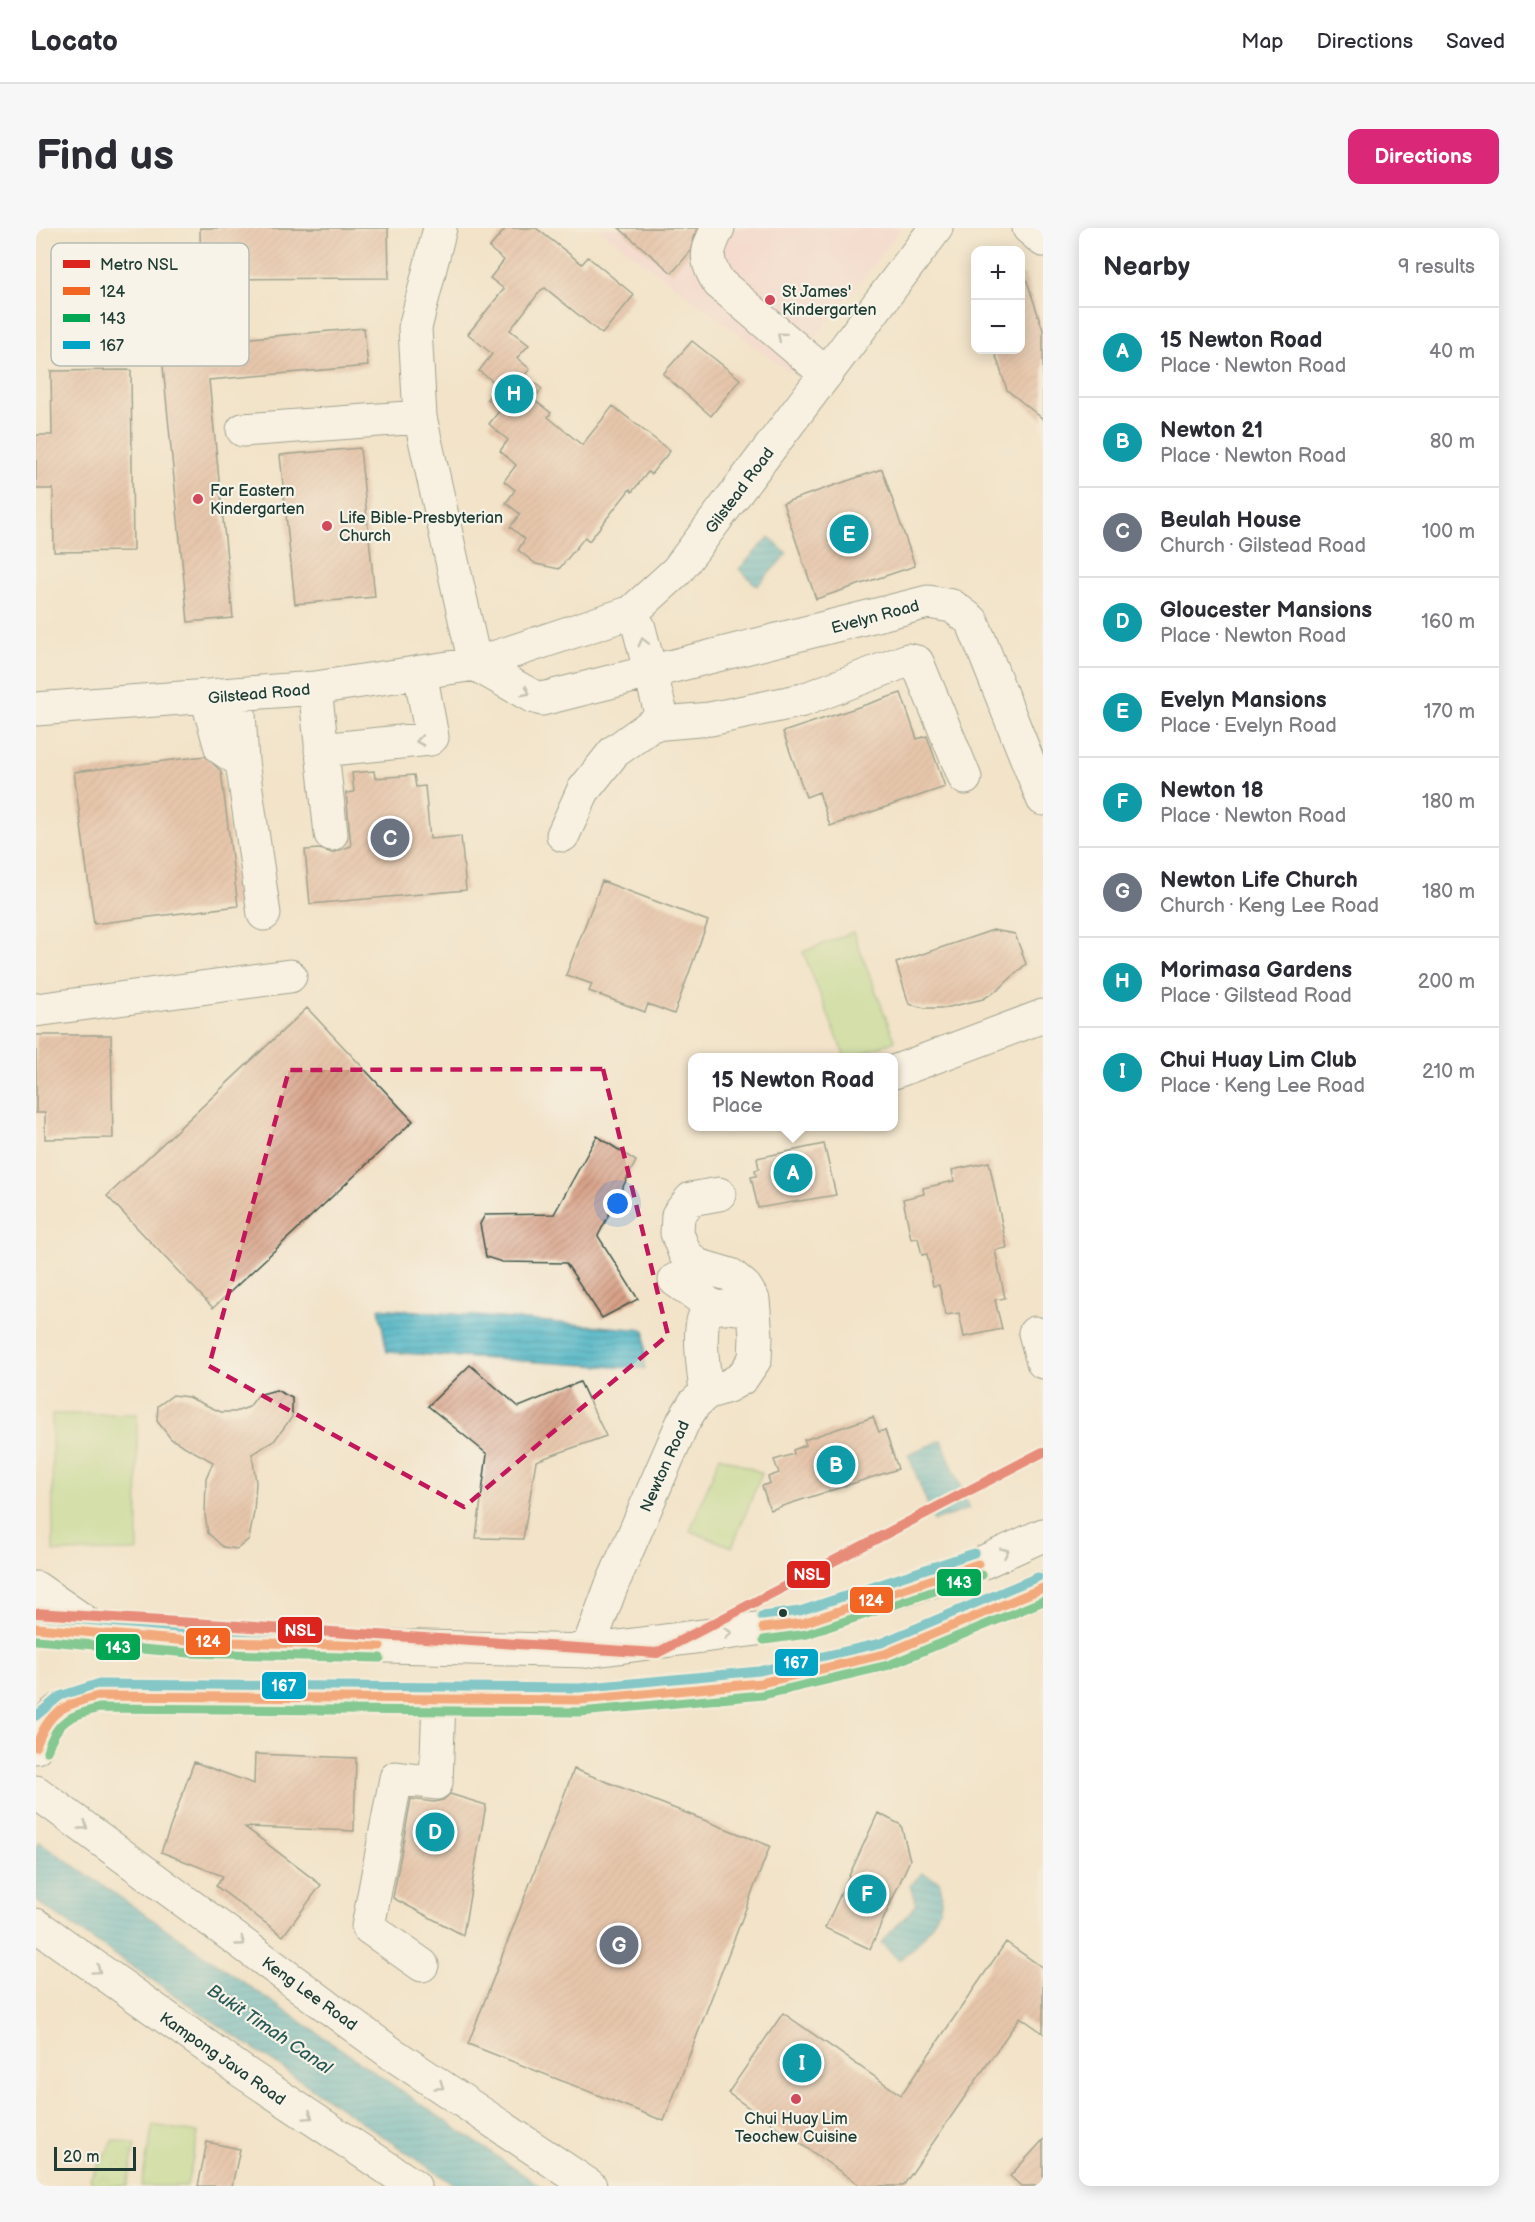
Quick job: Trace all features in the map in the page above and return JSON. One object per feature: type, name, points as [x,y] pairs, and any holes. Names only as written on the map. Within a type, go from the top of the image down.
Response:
[{"type":"main road","points":[[440,228],[415,328],[420,417],[475,664],[532,696],[542,699],[645,674]]},
{"type":"main road","points":[[718,228],[710,243],[708,267],[719,283],[826,374]]},
{"type":"main road","name":"Gilstead Road","points":[[38,711],[315,688],[475,664],[632,612],[677,571],[936,228]]},
{"type":"main road","points":[[1029,228],[1043,240]]},
{"type":"main road","points":[[243,430],[420,417]]},
{"type":"main road","name":"Evelyn Road","points":[[645,674],[928,602],[952,606],[972,621],[1043,799]]},
{"type":"main road","points":[[632,612],[639,628],[645,674],[658,723]]},
{"type":"main road","points":[[563,835],[583,791],[614,752],[658,723],[710,719],[803,700],[913,661],[917,662],[965,778]]},
{"type":"main road","points":[[321,750],[430,739],[432,737],[420,672]]},
{"type":"main road","points":[[315,688],[331,834]]},
{"type":"main road","points":[[223,697],[221,748],[242,762],[264,914]]},
{"type":"main road","points":[[36,1010],[290,976]]},
{"type":"main road","points":[[898,1070],[1043,1016]]},
{"type":"main road","name":"Newton Road","points":[[587,1651],[611,1587],[683,1422],[694,1404],[706,1393],[742,1377],[755,1359],[753,1300],[745,1287],[731,1275],[697,1265],[685,1254],[677,1233],[678,1215],[691,1199],[719,1194]]},
{"type":"main road","points":[[670,1289],[708,1314],[754,1310]]},
{"type":"main road","points":[[706,1393],[708,1314]]},
{"type":"main road","points":[[36,1628],[189,1641],[587,1651],[803,1623],[966,1570],[1043,1535]]},
{"type":"main road","points":[[36,1588],[101,1633]]},
{"type":"main road","points":[[37,1737],[47,1720],[63,1705],[98,1696],[580,1700],[761,1683],[885,1654],[1043,1588]]},
{"type":"main road","points":[[422,1965],[368,1927],[396,1778],[436,1783],[439,1699]]},
{"type":"main road","name":"Keng Lee Road","points":[[36,1792],[391,2053],[590,2186]]},
{"type":"main road","name":"Kampong Java Road","points":[[36,1925],[243,2072],[414,2186]]},
{"type":"highlighted area","points":[[603,1069],[668,1335],[464,1507],[209,1366],[289,1070]]},
{"type":"shaded area","name":"St James' Kindergarten","points":[[598,228],[902,228],[789,372]]},
{"type":"green space","points":[[853,932],[895,1041],[863,1053],[843,1053],[803,952]]},
{"type":"green space","points":[[52,1414],[137,1414],[138,1551],[53,1552]]},
{"type":"green space","points":[[720,1456],[762,1473],[732,1547],[690,1531]]},
{"type":"green space","points":[[153,2125],[198,2133],[187,2186],[141,2186]]},
{"type":"green space","points":[[114,2140],[135,2145],[127,2186],[94,2186],[90,2178]]},
{"type":"water","points":[[769,537],[787,554],[757,586],[739,569]]},
{"type":"water","points":[[379,1308],[645,1330],[645,1369],[387,1352]]},
{"type":"water","points":[[942,1440],[969,1509],[934,1521],[908,1454]]},
{"type":"water","name":"Bukit Timah Canal","points":[[40,1842],[540,2186],[456,2186],[36,1901],[36,1848]]},
{"type":"water","points":[[922,1873],[939,1881],[942,1892],[941,1903],[932,1925],[899,1960],[881,1943],[916,1904],[910,1886]]},
{"type":"building","points":[[200,228],[388,228],[389,278],[249,279],[249,243],[200,243]]},
{"type":"building","points":[[506,228],[536,228],[582,264],[588,257],[634,295],[602,334],[545,288],[541,290],[510,330],[529,345],[517,358],[530,369],[525,375],[542,389],[533,399],[551,413],[548,417],[582,445],[613,406],[670,451],[651,474],[648,472],[632,492],[630,489],[589,541],[585,537],[559,569],[536,564],[518,550],[525,539],[510,527],[520,514],[506,503],[515,490],[504,481],[516,465],[500,451],[508,440],[489,424],[500,410],[487,399],[498,385],[479,371],[492,354],[468,334],[504,289],[490,278],[504,260],[489,248]]},
{"type":"building","points":[[619,228],[697,228],[690,252],[672,273]]},
{"type":"building","points":[[1025,275],[1043,330],[1043,419],[1007,390],[995,354],[1025,354]]},
{"type":"building","name":"Far Eastern Kindergarten","points":[[364,328],[368,366],[209,380],[233,618],[188,622],[163,366],[249,366],[249,338]]},
{"type":"building","points":[[692,341],[740,379],[711,416],[663,374]]},
{"type":"building","points":[[131,370],[133,551],[54,552],[53,489],[36,489],[36,435],[52,435],[51,371]]},
{"type":"building","name":"Life Bible-Presbyterian Church","points":[[360,448],[375,597],[295,604],[280,455]]},
{"type":"building","points":[[882,469],[915,566],[816,599],[783,503]]},
{"type":"building","points":[[901,693],[917,739],[927,736],[945,787],[830,826],[819,792],[806,797],[783,732]]},
{"type":"building","points":[[205,756],[221,771],[238,906],[94,924],[74,772]]},
{"type":"building","points":[[374,771],[375,778],[414,775],[416,787],[425,786],[430,839],[461,836],[466,890],[310,904],[305,850],[320,849],[332,853],[351,846],[346,793],[354,792],[352,773]]},
{"type":"building","points":[[602,881],[708,921],[674,1014],[648,1004],[645,1012],[589,991],[592,984],[566,975]]},
{"type":"building","points":[[993,930],[1015,934],[1026,964],[998,990],[983,999],[945,1008],[925,1008],[909,1004],[896,963]]},
{"type":"building","points":[[307,1008],[413,1121],[213,1308],[107,1196]]},
{"type":"building","points":[[36,1035],[111,1035],[113,1138],[45,1139],[45,1113],[36,1113]]},
{"type":"building","points":[[597,1136],[636,1161],[598,1236],[638,1299],[602,1318],[566,1263],[502,1262],[486,1257],[480,1224],[485,1215],[554,1214]]},
{"type":"building","points":[[824,1144],[836,1195],[758,1208],[751,1177],[756,1176],[755,1170],[759,1169],[757,1158]]},
{"type":"building","points":[[989,1162],[1007,1248],[995,1250],[1005,1298],[995,1300],[1002,1329],[964,1337],[959,1313],[946,1315],[939,1285],[933,1286],[927,1254],[922,1255],[918,1238],[911,1239],[903,1199],[924,1194],[923,1188],[954,1181],[952,1170]]},
{"type":"building","points":[[470,1365],[519,1407],[580,1382],[606,1436],[536,1461],[523,1539],[476,1538],[487,1454],[428,1406]]},
{"type":"building","points":[[276,1390],[292,1398],[292,1417],[274,1441],[252,1454],[256,1482],[249,1539],[237,1549],[223,1547],[208,1533],[205,1515],[206,1478],[213,1462],[171,1439],[157,1421],[158,1406],[173,1395],[188,1397],[221,1412],[235,1412],[249,1407],[258,1395]]},
{"type":"building","points":[[873,1417],[879,1432],[885,1430],[898,1469],[770,1510],[762,1486],[770,1483],[768,1477],[779,1473],[774,1460],[794,1454],[793,1450],[806,1445],[804,1440]]},
{"type":"building","points":[[255,1754],[356,1758],[354,1831],[245,1827],[321,1885],[283,1936],[216,1886],[223,1876],[161,1852],[194,1762],[254,1784]]},
{"type":"building","points":[[574,1769],[770,1846],[664,2121],[468,2044]]},
{"type":"building","points":[[450,1794],[486,1805],[463,1935],[393,1898],[411,1799],[434,1802],[443,1800]]},
{"type":"building","points":[[878,1813],[901,1825],[910,1860],[870,1949],[825,1928]]},
{"type":"building","points":[[1006,1942],[1043,1968],[1043,2033],[1020,2017],[903,2186],[861,2186],[728,2093],[783,2013],[901,2095]]},
{"type":"building","points":[[1043,2140],[1043,2186],[1021,2186],[1010,2176]]},
{"type":"building","points":[[207,2142],[240,2149],[232,2186],[198,2186]]},
{"type":"metro line","name":"NSL","points":[[36,1613],[657,1653],[1043,1452]]},
{"type":"transit line","name":"167","points":[[762,1616],[800,1611],[974,1553]]},
{"type":"transit line","name":"124","points":[[763,1628],[803,1623],[978,1564]]},
{"type":"transit line","name":"143","points":[[764,1640],[807,1634],[982,1575]]},
{"type":"transit line","name":"167","points":[[36,1716],[60,1696],[97,1684],[579,1688],[759,1671],[881,1643],[1038,1577]]},
{"type":"transit line","name":"124","points":[[36,1747],[46,1725],[58,1711],[98,1696],[580,1700],[761,1683],[885,1654],[1043,1588]]},
{"type":"transit line","name":"143","points":[[47,1751],[55,1732],[66,1721],[99,1708],[580,1712],[762,1695],[889,1665],[1043,1601]]},
{"type":"transit line","name":"167","points":[[37,1616],[190,1629],[380,1634]]},
{"type":"transit line","name":"124","points":[[36,1628],[189,1641],[380,1646]]},
{"type":"transit line","name":"143","points":[[36,1640],[189,1653],[380,1658]]},
{"type":"place","name":"St James' Kindergarten","points":[[770,300]]},
{"type":"place","name":"Morimasa Gardens","points":[[514,394]]},
{"type":"place","name":"Far Eastern Kindergarten","points":[[198,499]]},
{"type":"place","name":"Life Bible-Presbyterian Church","points":[[327,526]]},
{"type":"place","name":"Evelyn Mansions","points":[[849,534]]},
{"type":"place","name":"Beulah House","points":[[390,838]]},
{"type":"place","name":"15 Newton Road","points":[[793,1173]]},
{"type":"place","name":"Newton 21","points":[[836,1465]]},
{"type":"place","name":"Gloucester Mansions","points":[[435,1832]]},
{"type":"place","name":"Newton 18","points":[[867,1894]]},
{"type":"place","name":"Newton Life Church","points":[[619,1945]]},
{"type":"place","name":"Chui Huay Lim Club","points":[[802,2063]]},
{"type":"place","name":"Chui Huay Lim Teochew Cuisine","points":[[796,2099]]}]
